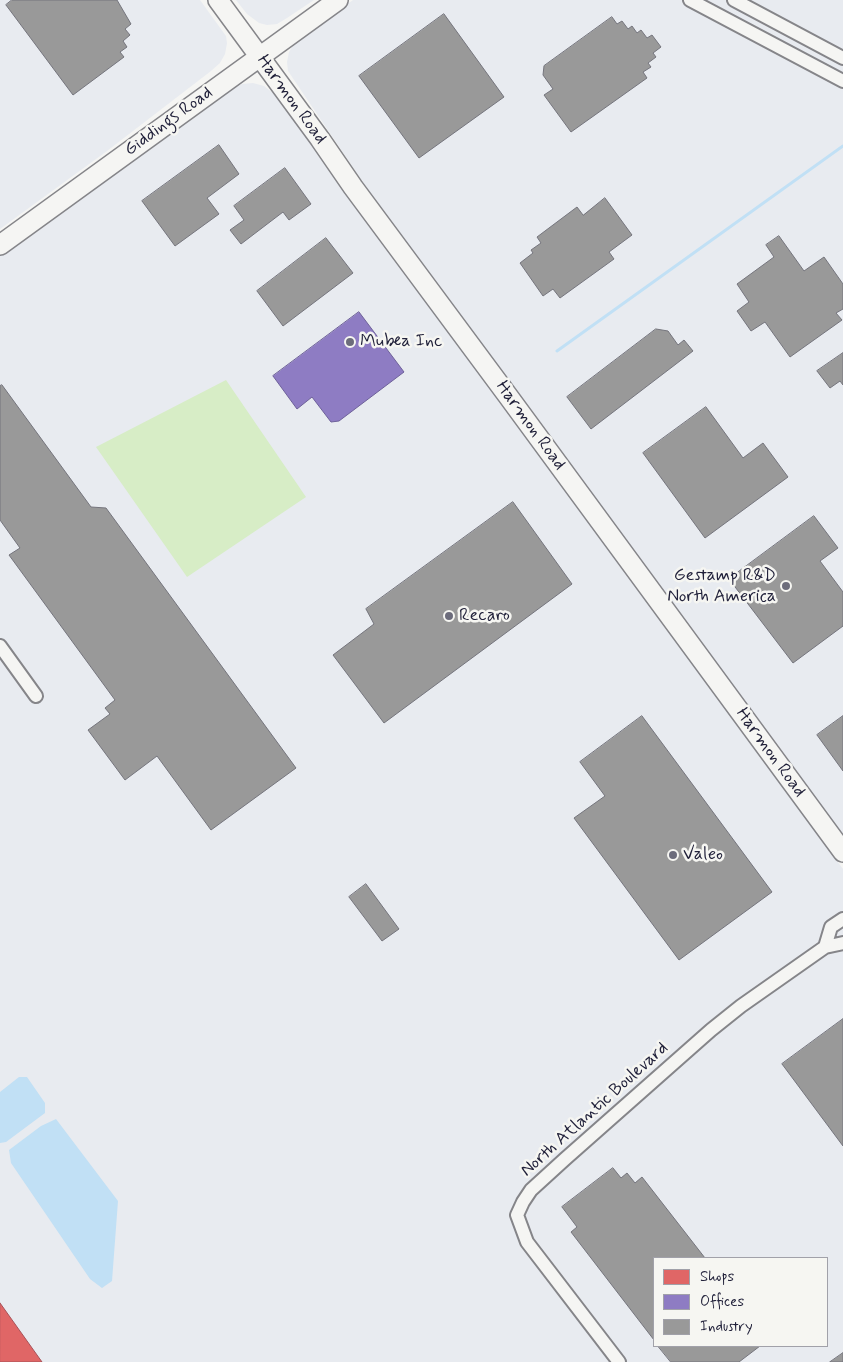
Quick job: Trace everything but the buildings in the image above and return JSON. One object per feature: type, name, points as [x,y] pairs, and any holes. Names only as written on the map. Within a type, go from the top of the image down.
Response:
[{"type":"street","name":"Harmon Road","points":[[218,0],[353,188],[513,402],[843,852]]},
{"type":"street","name":"Giddings Road","points":[[0,246],[338,0]]},
{"type":"street","points":[[690,0],[843,81]]},
{"type":"street","points":[[734,0],[843,58]]},
{"type":"street","points":[[0,646],[36,696]]},
{"type":"street","name":"North Atlantic Boulevard","points":[[824,947],[831,927],[843,919]]},
{"type":"street","name":"North Atlantic Boulevard","points":[[619,1362],[527,1242],[517,1215],[523,1202],[532,1190],[565,1159],[711,1030],[741,1006],[824,947],[843,943]]},
{"type":"shaded area","points":[[0,0],[200,0],[226,36],[225,54],[220,63],[211,71],[107,151],[0,229]]},
{"type":"shaded area","points":[[236,0],[314,0],[277,24],[267,25],[259,23],[247,14]]},
{"type":"shaded area","points":[[353,0],[843,0],[843,837],[385,215],[288,71],[289,52],[294,44]]},
{"type":"shaded area","points":[[253,83],[264,86],[273,93],[329,165],[843,869],[843,1362],[0,1362],[0,253],[61,207],[230,90],[242,84]]},
{"type":"green space","points":[[226,380],[306,497],[187,577],[96,447]]},
{"type":"water","points":[[19,1077],[27,1077],[45,1103],[45,1113],[6,1142],[0,1143],[0,1092]]},
{"type":"water","points":[[56,1119],[118,1201],[112,1281],[102,1288],[90,1279],[11,1163],[9,1150],[41,1126]]},
{"type":"waterway","points":[[557,351],[843,146]]},
{"type":"place","name":"Mubea Inc","points":[[350,342]]},
{"type":"place","name":"Gestamp R&D North America","points":[[786,586]]},
{"type":"place","name":"Recaro","points":[[449,616]]},
{"type":"place","name":"Valeo","points":[[673,855]]}]
